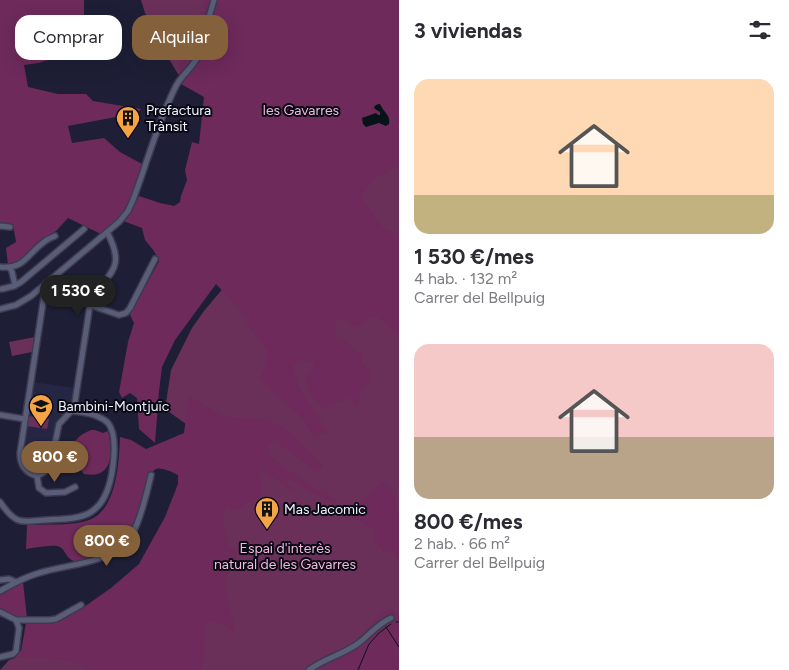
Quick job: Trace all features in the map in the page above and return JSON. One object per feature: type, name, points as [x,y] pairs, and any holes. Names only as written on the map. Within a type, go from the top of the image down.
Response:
[{"type":"street","points":[[0,310],[20,303],[31,296],[124,216],[133,200],[164,113],[177,84],[193,67],[197,58],[214,0]]},
{"type":"street","points":[[0,226],[10,227]]},
{"type":"street","points":[[2,289],[14,286],[28,277],[84,229]]},
{"type":"street","points":[[37,476],[46,471],[51,464],[59,424],[72,411],[90,305],[97,290],[110,276],[114,268],[115,252],[107,232]]},
{"type":"street","points":[[0,267],[10,268],[23,262],[45,241],[55,236]]},
{"type":"street","points":[[90,305],[119,314],[126,313],[155,259]]},
{"type":"street","points":[[10,268],[15,285]]},
{"type":"street","points":[[37,476],[25,469],[20,453],[46,283]]},
{"type":"street","points":[[0,502],[11,516],[26,522],[80,518],[93,511],[102,502],[108,490],[114,459],[112,432],[109,425],[99,417],[72,411]]},
{"type":"street","points":[[0,415],[24,419]]},
{"type":"street","points":[[0,591],[40,572],[93,561],[114,552],[133,532],[141,512],[151,475]]},
{"type":"street","points":[[37,476],[39,488],[46,494],[65,492],[74,487]]},
{"type":"street","points":[[0,580],[10,579],[16,582]]},
{"type":"street","points":[[0,612],[16,620],[56,619],[81,605]]},
{"type":"street","points":[[309,670],[321,662],[342,654],[384,621],[391,618]]},
{"type":"street","points":[[0,657],[15,653],[19,633],[16,620]]},
{"type":"shaded area","points":[[380,104],[388,116],[389,124],[386,126],[379,123],[366,127],[363,124],[362,118],[376,113],[380,115],[380,112],[374,107]]},
{"type":"shaded area","name":"Bambini-Montjuïc","points":[[33,382],[74,388],[70,407],[57,421],[48,464],[43,470],[38,472],[31,471],[26,467],[23,462],[22,450]]},
{"type":"green space","points":[[0,0],[84,0],[84,15],[15,15],[15,60],[49,60],[24,65],[28,87],[58,94],[86,94],[93,101],[141,109],[137,113],[68,126],[72,143],[104,138],[120,152],[142,164],[135,187],[121,215],[101,234],[68,218],[56,231],[43,239],[18,263],[8,265],[6,248],[16,242],[13,225],[0,223]]},
{"type":"green space","name":"Espai d'interès natural de les Gavarres","points":[[141,0],[399,0],[399,670],[0,670],[9,660],[15,658],[22,649],[111,592],[144,560],[177,518],[186,424],[165,409],[171,370],[192,328],[225,286],[291,174],[178,74],[169,60],[228,60],[228,15],[146,15]]},
{"type":"green space","name":"les Gavarres","points":[[204,0],[399,0],[399,165],[374,179],[360,197],[383,228],[399,235],[399,335],[378,317],[369,318],[359,327],[335,319],[336,338],[344,341],[362,355],[361,362],[368,369],[371,378],[359,396],[358,408],[349,397],[324,408],[313,398],[305,378],[313,368],[315,357],[307,362],[292,364],[299,387],[327,432],[313,436],[298,413],[260,379],[265,369],[268,350],[254,333],[239,309],[216,284],[175,340],[162,367],[155,443],[139,429],[137,398],[130,393],[122,398],[119,392],[128,342],[134,323],[130,315],[159,261],[145,240],[142,228],[123,221],[139,196],[174,206],[180,202],[187,180],[185,170],[192,142],[199,144],[204,97],[181,84],[179,60],[228,60],[228,15],[198,15],[204,10]]},
{"type":"green space","points":[[35,337],[32,352],[12,356],[9,342]]},
{"type":"green space","points":[[189,396],[223,415],[234,418],[266,420],[289,432],[323,465],[318,472],[276,442],[269,443],[268,445],[268,452],[271,457],[308,484],[327,493],[350,515],[355,505],[367,498],[374,488],[384,481],[392,493],[399,513],[399,561],[395,554],[391,552],[385,553],[373,539],[375,532],[373,530],[351,515],[350,519],[328,499],[290,480],[286,482],[293,489],[292,491],[263,471],[259,477],[263,488],[257,499],[240,509],[225,507],[223,525],[229,547],[235,550],[237,562],[226,576],[226,592],[236,634],[227,626],[206,620],[202,670],[87,670],[84,665],[65,660],[20,657],[26,623],[57,621],[84,607],[111,588],[139,564],[165,517],[178,484],[178,475],[167,470],[156,469],[148,480],[136,520],[128,536],[117,545],[92,559],[76,561],[70,559],[57,546],[26,549],[27,525],[83,522],[98,515],[106,506],[115,484],[120,437],[131,440],[146,449],[184,433]]},
{"type":"green space","points":[[29,416],[49,419],[47,429],[27,426]]},
{"type":"green space","points":[[91,430],[103,433],[108,431],[111,447],[111,455],[106,468],[101,473],[94,475],[84,474],[75,461],[72,449],[77,439]]},
{"type":"green space","points":[[23,582],[27,618],[16,616],[0,609],[0,593]]},
{"type":"green space","points":[[399,611],[399,670],[312,670],[355,647],[355,641],[380,613]]},
{"type":"waterway","points":[[358,670],[369,644],[391,624]]},
{"type":"waterway","points":[[386,627],[399,647]]},
{"type":"place","name":"Prefactura Trànsit","points":[[128,139]]},
{"type":"place","name":"Bambini-Montjuïc","points":[[41,427]]},
{"type":"place","name":"Mas Jacomic","points":[[267,530]]}]
